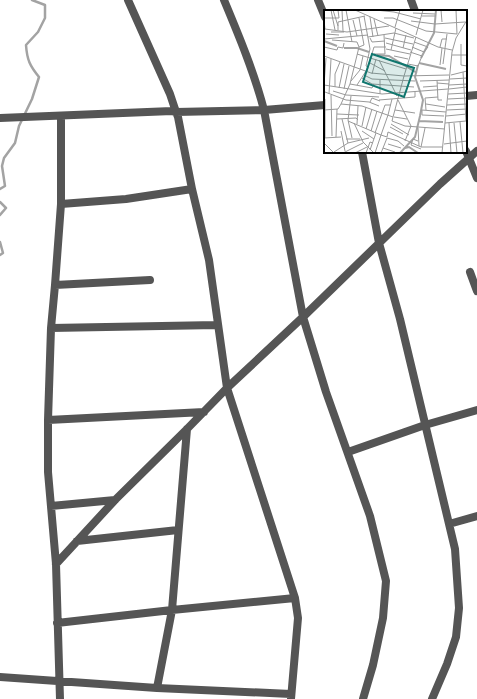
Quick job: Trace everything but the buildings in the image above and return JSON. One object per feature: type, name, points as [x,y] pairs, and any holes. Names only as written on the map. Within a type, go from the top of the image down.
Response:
[{"type":"street","points":[[0,677],[158,688],[224,695],[291,696],[298,618],[295,598],[227,388],[209,260],[192,189],[178,117],[170,94],[128,0]]},
{"type":"street","points":[[224,0],[245,49],[259,90],[303,317],[326,392],[370,516],[386,580],[383,618],[373,665],[363,699]]},
{"type":"street","points":[[318,0],[324,15]]},
{"type":"street","points":[[411,0],[415,10]]},
{"type":"street","points":[[467,96],[477,95]]},
{"type":"street","points":[[0,118],[172,111],[264,110],[324,105]]},
{"type":"street","points":[[60,699],[56,564],[48,472],[48,420],[50,328],[61,204],[61,116]]},
{"type":"street","points":[[56,564],[115,500],[227,388],[303,317],[440,184],[477,152]]},
{"type":"street","points":[[362,153],[380,243],[455,549],[459,608],[456,637],[447,664],[432,699]]},
{"type":"street","points":[[467,153],[477,178]]},
{"type":"street","points":[[61,204],[126,199],[192,189]]},
{"type":"street","points":[[470,272],[477,291]]},
{"type":"street","points":[[55,285],[150,280]]},
{"type":"street","points":[[50,328],[217,325]]},
{"type":"street","points":[[348,452],[425,425],[477,410]]},
{"type":"street","points":[[48,420],[204,412]]},
{"type":"street","points":[[158,688],[172,610],[187,429]]},
{"type":"street","points":[[51,506],[115,500]]},
{"type":"street","points":[[449,524],[477,516]]},
{"type":"street","points":[[77,540],[178,530]]},
{"type":"street","points":[[57,623],[295,598]]},
{"type":"waterway","points":[[0,189],[5,186],[2,166],[4,158],[15,143],[19,126],[32,99],[39,77],[33,69],[27,55],[26,45],[38,32],[45,18],[45,5],[32,0]]},
{"type":"waterway","points":[[0,202],[6,208],[0,215]]},
{"type":"waterway","points":[[0,242],[3,253],[0,255]]}]
